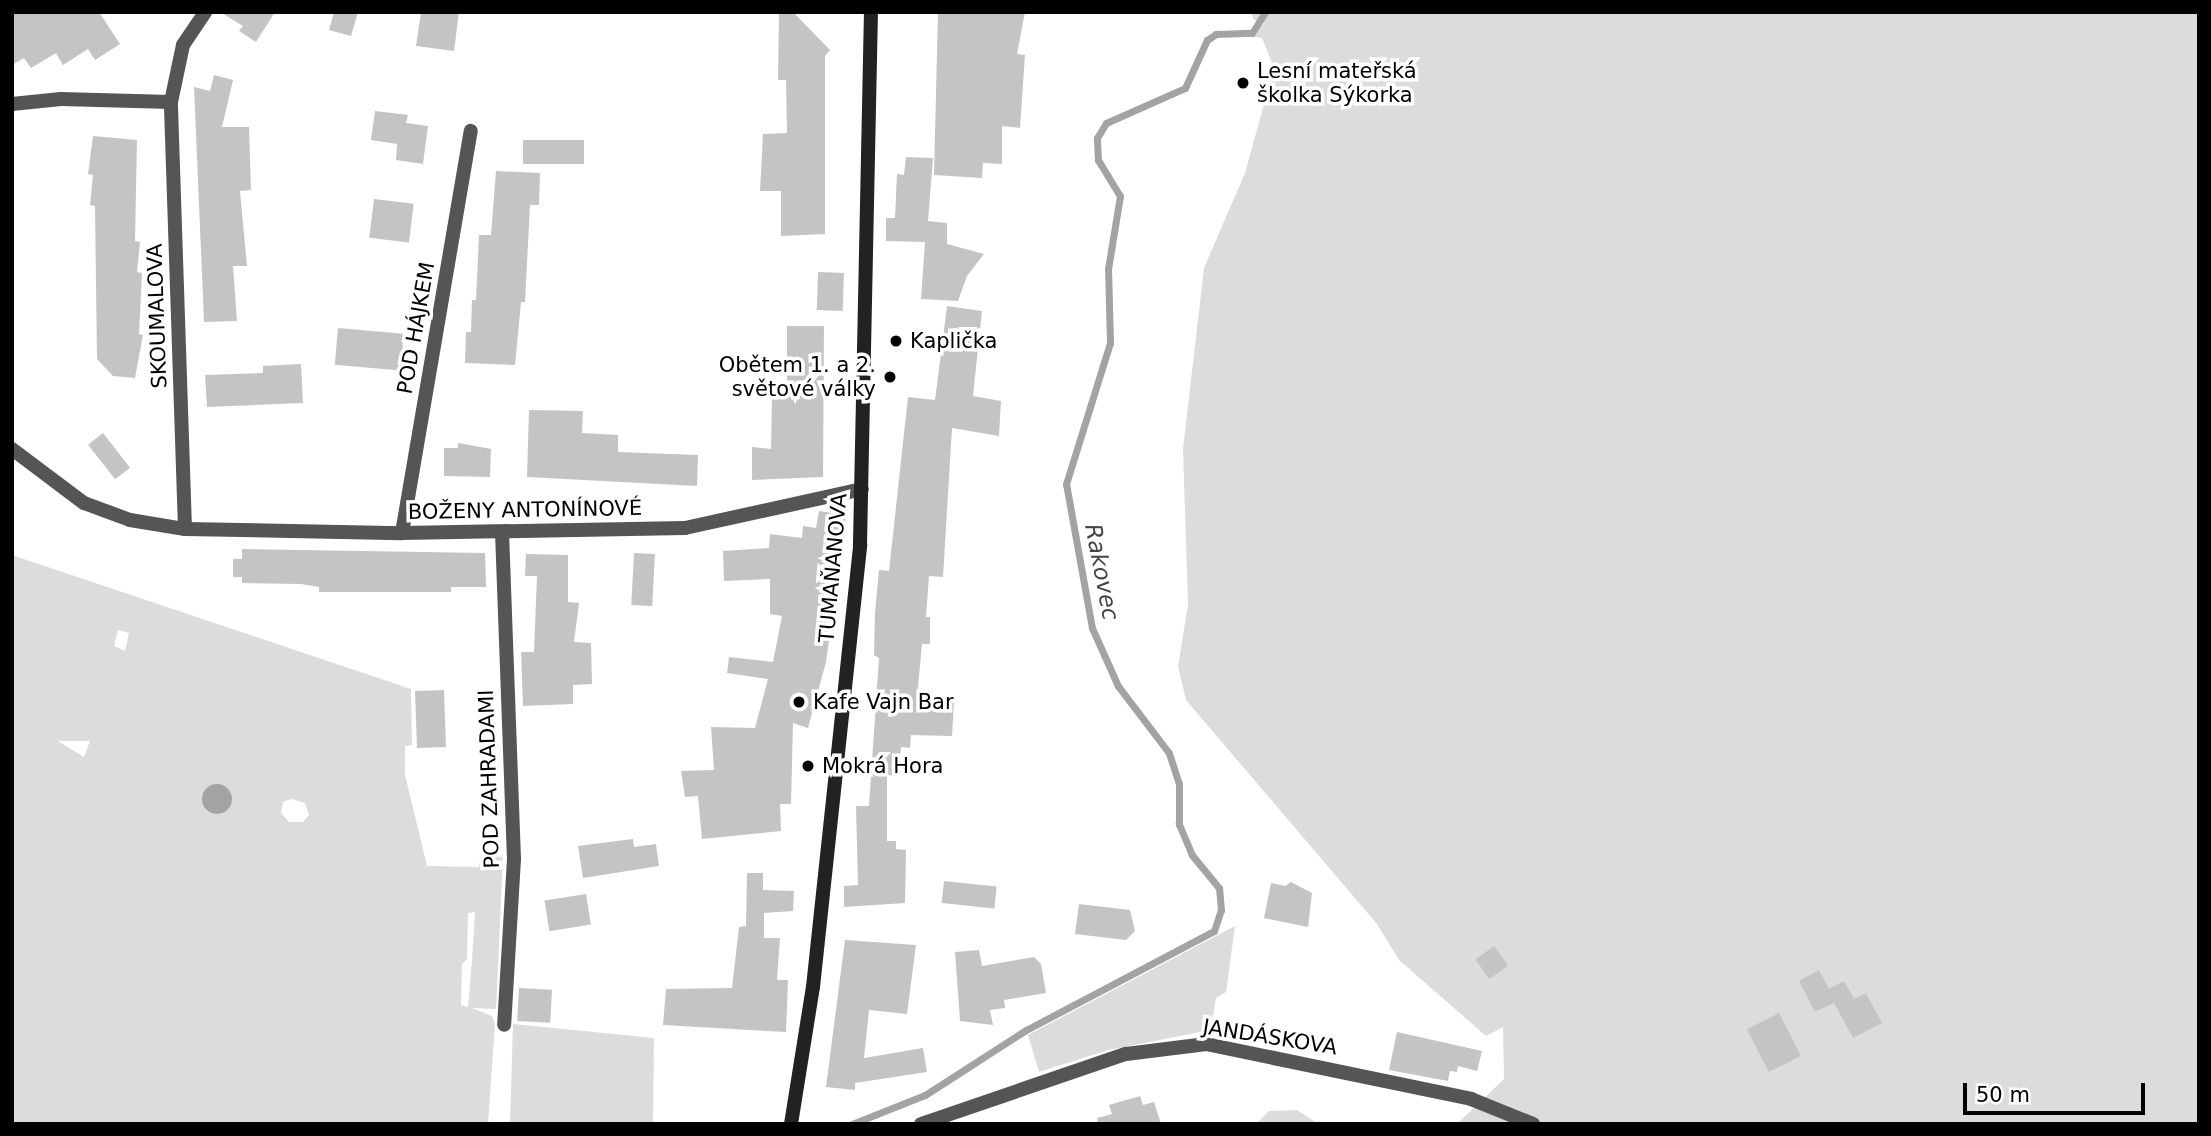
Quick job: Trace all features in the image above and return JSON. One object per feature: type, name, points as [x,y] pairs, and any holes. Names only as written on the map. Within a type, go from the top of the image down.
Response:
[{"type":"street","name":"SKOUMALOVA","points":[[185,529],[172,102],[183,45],[205,12]]},
{"type":"street","name":"TUMAŇANOVA","points":[[791,1124],[813,987],[862,489],[871,12]]},
{"type":"street","points":[[12,104],[61,99],[172,102]]},
{"type":"street","name":"POD HÁJKEM","points":[[402,533],[471,131]]},
{"type":"street","name":"BOŽENY ANTONÍNOVÉ","points":[[12,449],[84,503],[130,520],[185,529],[402,533],[685,528],[862,489]]},
{"type":"street","name":"POD ZAHRADAMI","points":[[502,532],[514,859],[504,1025]]},
{"type":"street","name":"JANDÁSKOVA","points":[[921,1124],[1116,1057],[1206,1044],[1471,1098],[1533,1124]]},
{"type":"shaded area","points":[[1251,12],[2199,12],[2199,1124],[1459,1122],[1504,1079],[1503,1027],[1486,1036],[1399,960],[1377,924],[1186,700],[1178,666],[1188,605],[1183,449],[1204,268],[1245,173],[1274,68],[1262,38],[1254,37],[1264,23],[1254,20]]},
{"type":"shaded area","points":[[12,555],[411,689],[412,745],[405,746],[405,775],[427,866],[479,867],[481,855],[503,857],[496,1009],[472,1008],[492,1016],[495,1024],[488,1124],[12,1124]],"holes":[[[118,630],[129,633],[125,651],[114,646]],[[58,741],[90,741],[84,757]],[[291,799],[305,803],[309,815],[303,822],[289,822],[281,813],[283,802]],[[475,912],[468,1007],[461,1005],[462,964],[467,959],[468,913]]]},
{"type":"shaded area","points":[[217,784],[228,788],[232,799],[228,810],[217,814],[206,810],[202,799],[206,788]]},
{"type":"shaded area","points":[[1235,926],[1226,992],[1216,998],[1211,1030],[1108,1050],[1039,1072],[1028,1035]]},
{"type":"shaded area","points":[[513,1024],[654,1038],[653,1124],[510,1124]]},
{"type":"shaded area","points":[[1297,1110],[1318,1124],[1256,1124],[1269,1111]]},
{"type":"building","points":[[12,12],[99,12],[120,44],[95,60],[88,49],[63,65],[56,53],[31,68],[24,58],[12,65]]},
{"type":"building","points":[[220,12],[275,12],[256,42],[239,31],[243,26]]},
{"type":"building","points":[[334,12],[358,12],[351,36],[329,30]]},
{"type":"building","points":[[421,12],[459,12],[454,51],[416,46]]},
{"type":"building","points":[[779,12],[793,12],[830,50],[825,56],[825,234],[781,236],[781,191],[760,191],[763,134],[787,133],[786,80],[778,80]]},
{"type":"building","points":[[938,12],[1025,12],[1017,54],[1025,55],[1020,128],[1002,126],[1002,164],[983,163],[982,178],[934,175]]},
{"type":"building","points":[[214,75],[233,80],[222,127],[249,127],[251,190],[240,191],[247,266],[233,266],[237,321],[204,322],[194,87],[210,91]]},
{"type":"building","points":[[375,111],[408,115],[406,123],[428,126],[423,164],[396,160],[397,144],[371,140]]},
{"type":"building","points":[[93,136],[137,140],[135,241],[140,242],[137,272],[142,273],[139,334],[143,335],[135,378],[113,376],[97,359],[95,206],[90,205],[93,175],[88,174]]},
{"type":"building","points":[[523,140],[584,140],[584,164],[523,164]]},
{"type":"building","points":[[906,157],[933,158],[928,221],[947,223],[947,244],[984,254],[967,276],[958,301],[921,299],[925,242],[886,241],[886,218],[895,218],[897,174],[904,175]]},
{"type":"building","points":[[496,171],[540,173],[539,205],[530,205],[525,302],[521,302],[515,365],[465,363],[466,332],[471,332],[472,300],[476,300],[479,235],[491,235]]},
{"type":"building","points":[[374,199],[414,204],[409,243],[369,238]]},
{"type":"building","points":[[818,272],[844,273],[843,311],[817,310]]},
{"type":"building","points":[[947,306],[982,311],[973,396],[1001,401],[999,436],[952,428],[943,577],[929,576],[926,617],[930,617],[930,644],[922,644],[917,698],[954,702],[952,736],[911,735],[910,748],[901,747],[899,776],[887,775],[887,841],[896,841],[896,849],[906,850],[905,903],[844,907],[844,886],[858,885],[856,806],[869,806],[879,658],[874,655],[879,570],[889,571],[908,397],[935,400]]},
{"type":"building","points":[[787,326],[824,326],[823,477],[752,480],[752,447],[771,449],[772,396],[780,396],[780,382],[787,382]]},
{"type":"building","points":[[338,328],[404,334],[401,371],[335,365]]},
{"type":"building","points":[[301,364],[303,403],[207,407],[205,375],[263,373],[263,366]]},
{"type":"building","points":[[529,410],[583,411],[582,433],[618,435],[618,452],[698,455],[697,486],[527,477]]},
{"type":"building","points":[[103,433],[130,468],[115,479],[88,445]]},
{"type":"building","points":[[458,443],[491,449],[490,477],[444,476],[444,448],[458,448]]},
{"type":"building","points":[[819,511],[846,515],[826,662],[808,728],[793,723],[791,804],[780,804],[781,831],[702,839],[698,796],[685,797],[681,771],[714,770],[711,727],[755,728],[768,679],[727,673],[729,657],[773,662],[782,616],[770,614],[770,579],[724,581],[723,551],[769,548],[770,534],[802,538],[803,526],[816,528]]},
{"type":"building","points":[[242,549],[485,553],[486,587],[451,587],[451,592],[319,592],[319,587],[301,584],[242,583],[242,577],[233,577],[233,559],[242,559]]},
{"type":"building","points":[[634,553],[655,554],[652,606],[631,605]]},
{"type":"building","points":[[526,554],[568,555],[568,602],[579,603],[574,642],[591,643],[592,684],[573,685],[573,704],[523,706],[521,652],[534,652],[537,576],[525,576]]},
{"type":"building","points":[[444,690],[446,747],[417,748],[415,691]]},
{"type":"building","points":[[633,839],[634,847],[656,844],[659,866],[583,878],[578,846]]},
{"type":"building","points":[[747,873],[763,873],[763,890],[794,891],[793,911],[764,913],[764,938],[780,938],[777,980],[788,980],[786,1032],[663,1025],[666,989],[732,988],[739,927],[746,926]]},
{"type":"building","points":[[944,881],[997,887],[994,908],[942,903]]},
{"type":"building","points":[[1291,882],[1312,893],[1308,927],[1264,918],[1271,883],[1285,886]]},
{"type":"building","points":[[586,894],[591,925],[549,931],[545,901]]},
{"type":"building","points":[[1079,904],[1130,910],[1135,931],[1126,940],[1075,934]]},
{"type":"building","points":[[845,940],[916,945],[907,1014],[869,1010],[864,1058],[923,1048],[927,1072],[855,1083],[855,1090],[826,1087]]},
{"type":"building","points":[[1494,946],[1508,965],[1489,979],[1475,960]]},
{"type":"building","points":[[979,950],[982,966],[1034,957],[1041,964],[1046,993],[1004,1000],[1005,1008],[990,1010],[993,1025],[960,1021],[955,952]]},
{"type":"building","points":[[1819,970],[1829,989],[1844,981],[1854,999],[1866,993],[1882,1023],[1853,1038],[1834,1003],[1815,1012],[1799,981]]},
{"type":"building","points":[[519,988],[552,990],[550,1023],[517,1021]]},
{"type":"building","points":[[1779,1013],[1801,1056],[1769,1072],[1747,1029]]},
{"type":"building","points":[[1397,1032],[1482,1051],[1477,1071],[1458,1066],[1457,1072],[1450,1071],[1448,1081],[1389,1070]]},
{"type":"building","points":[[1140,1096],[1143,1105],[1154,1102],[1161,1124],[1098,1124],[1097,1118],[1112,1114],[1109,1105]]},
{"type":"waterway","name":"Rakovec","points":[[852,1124],[925,1095],[1026,1030],[1214,931],[1221,910],[1219,888],[1192,855],[1179,824],[1179,784],[1169,753],[1118,686],[1092,628],[1066,484],[1110,343],[1108,269],[1120,196],[1098,160],[1097,138],[1106,123],[1185,88],[1207,40],[1216,34],[1252,33],[1265,12]]},
{"type":"place","name":"Lesní mateřská školka Sýkorka","points":[[1243,83]]},
{"type":"place","name":"Kaplička","points":[[896,341]]},
{"type":"place","name":"Obětem 1. a 2. světové války","points":[[890,377]]},
{"type":"place","name":"Kafe Vajn Bar","points":[[799,702]]},
{"type":"place","name":"Mokrá Hora","points":[[808,766]]}]
